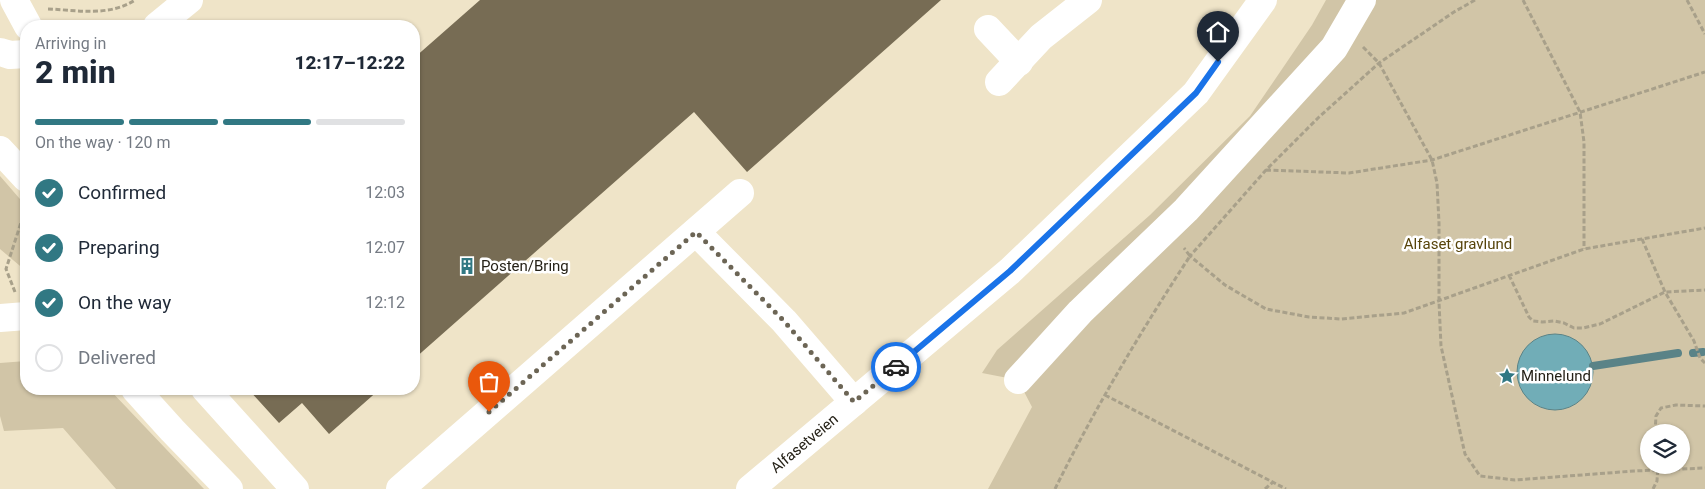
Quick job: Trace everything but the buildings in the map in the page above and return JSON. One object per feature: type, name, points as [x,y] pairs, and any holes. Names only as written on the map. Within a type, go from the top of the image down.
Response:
[{"type":"street","points":[[164,20],[189,0]]},
{"type":"street","points":[[999,82],[1041,37],[1088,0]]},
{"type":"street","name":"Alfasetveien","points":[[750,489],[1010,271],[1196,93],[1263,0]]},
{"type":"street","points":[[1018,380],[1080,312],[1168,228],[1334,48],[1362,0]]},
{"type":"street","points":[[988,29],[1019,62]]},
{"type":"street","points":[[0,52],[10,55],[20,54]]},
{"type":"street","points":[[0,150],[20,172]]},
{"type":"street","points":[[400,489],[740,193]]},
{"type":"street","points":[[696,232],[784,321],[854,402]]},
{"type":"street","points":[[0,318],[20,316]]},
{"type":"street","points":[[140,395],[229,489]]},
{"type":"street","points":[[210,395],[296,489]]},
{"type":"path","points":[[20,11],[91,12],[110,10],[127,5],[135,0]]},
{"type":"path","points":[[1055,489],[1075,449],[1145,325],[1190,256],[1266,170],[1318,118],[1379,62],[1475,0]]},
{"type":"path","points":[[1523,0],[1580,112],[1584,142],[1584,249]]},
{"type":"path","points":[[1687,0],[1705,34]]},
{"type":"path","points":[[1345,29],[1379,62],[1432,160],[1439,223],[1438,302],[1441,346],[1465,454],[1480,476],[1515,480],[1640,471]]},
{"type":"path","points":[[1266,170],[1349,174],[1432,160],[1705,72]]},
{"type":"path","points":[[6,269],[20,226]]},
{"type":"path","points":[[1168,228],[1190,256],[1225,285],[1266,309],[1309,317],[1341,320],[1404,313],[1584,249],[1705,228]]},
{"type":"path","points":[[1642,239],[1665,292],[1694,341],[1700,358],[1705,363]]},
{"type":"path","points":[[1509,275],[1529,317],[1533,321],[1564,323],[1574,328],[1600,324],[1665,292],[1705,290]]},
{"type":"path","points":[[1105,395],[1286,489]]},
{"type":"path","points":[[1656,424],[1656,416],[1661,408],[1676,405],[1705,406]]},
{"type":"path","points":[[1690,469],[1705,468]]},
{"type":"path","points":[[1653,489],[1658,474]]},
{"type":"path","points":[[1265,489],[1273,482]]},
{"type":"green space","name":"Alfaset gravlund","points":[[1326,0],[1705,0],[1705,489],[988,489],[1032,407],[1018,380],[982,373],[997,350],[1150,215],[1250,116],[1312,25]]},
{"type":"green space","points":[[0,176],[20,199],[20,266],[0,249]]},
{"type":"green space","points":[[20,361],[20,395],[115,395],[204,489],[116,489],[63,428],[4,431],[0,416],[0,363]]},
{"type":"water","points":[[1548,334],[1562,334],[1576,340],[1587,351],[1593,365],[1590,387],[1582,399],[1562,410],[1548,410],[1534,404],[1523,393],[1517,379],[1517,365],[1523,351],[1534,340]]},
{"type":"waterway","points":[[1693,353],[1703,352]]},
{"type":"waterway","points":[[1593,366],[1678,353]]},
{"type":"way so far","points":[[489,412],[696,232],[784,321],[854,402],[896,367]]},
{"type":"place","name":"Posten/Bring","points":[[467,266]]},
{"type":"place","name":"Minnelund","points":[[1507,376]]},
{"type":"route","points":[[896,367],[1010,271],[1196,93],[1218,62]]}]
